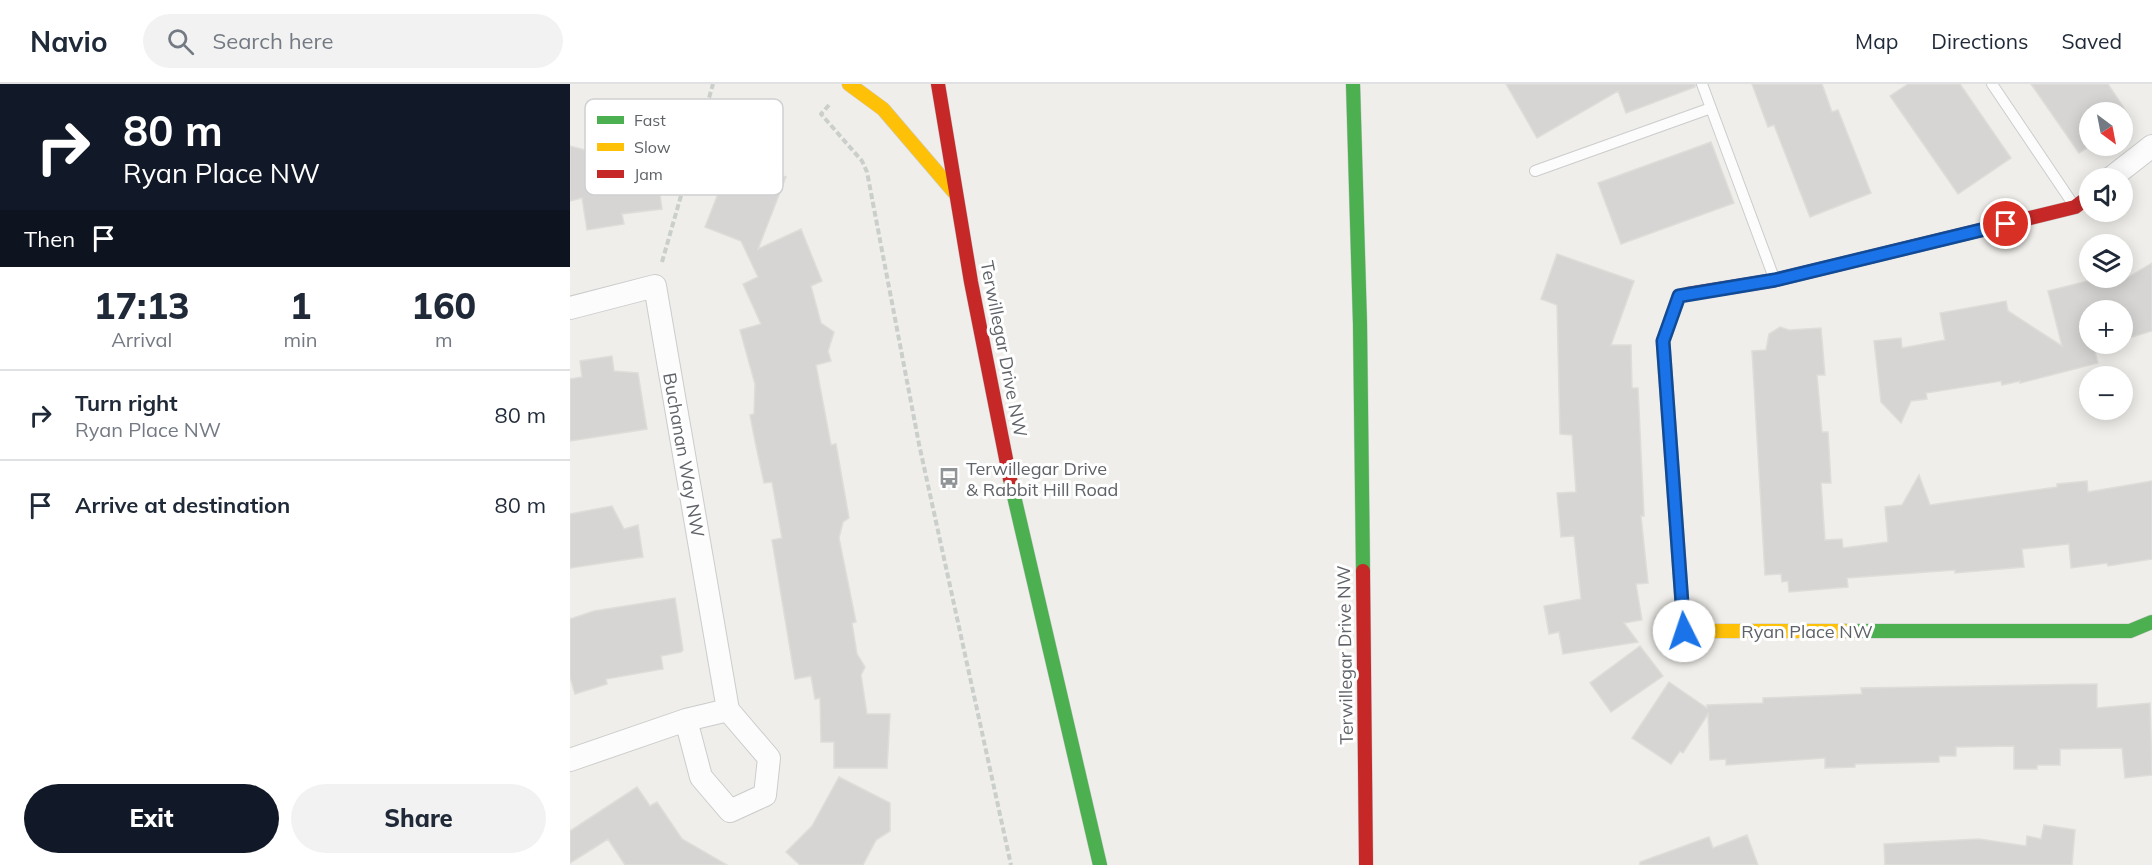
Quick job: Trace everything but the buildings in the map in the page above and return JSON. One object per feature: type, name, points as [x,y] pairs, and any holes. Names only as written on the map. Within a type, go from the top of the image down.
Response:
[{"type":"main road","points":[[849,84],[883,109],[897,123],[955,194]]},
{"type":"main road","name":"Terwillegar Drive NW","points":[[938,84],[955,194],[1036,596],[1100,865]]},
{"type":"main road","name":"Terwillegar Drive NW","points":[[1353,84],[1360,324],[1366,865]]},
{"type":"main road","name":"Ryan Place NW","points":[[2079,204],[2075,207],[1775,280],[1679,296],[1663,341],[1684,631],[2130,631],[2152,622]]},
{"type":"street","points":[[2124,168],[2152,146]]},
{"type":"street","points":[[570,308],[655,286]]},
{"type":"street","name":"Buchanan Way NW","points":[[655,286],[728,710]]},
{"type":"street","points":[[570,760],[686,720],[728,710],[769,758],[765,795],[730,811],[701,777],[686,720]]},
{"type":"lane","points":[[1702,84],[1775,280]]},
{"type":"lane","points":[[1992,84],[2075,207]]},
{"type":"lane","points":[[1535,171],[1711,108]]},
{"type":"path","points":[[709,99],[713,84]]},
{"type":"path","points":[[830,103],[821,114],[862,161],[867,172],[919,444],[1011,865]]},
{"type":"path","points":[[655,286],[681,195]]},
{"type":"traffic: fast","points":[[1353,84],[1360,324],[1363,571]]},
{"type":"traffic: fast","points":[[1010,479],[1100,865]]},
{"type":"traffic: fast","points":[[1845,631],[2130,631],[2152,622]]},
{"type":"traffic: slow","points":[[849,84],[883,109],[954,192]]},
{"type":"traffic: slow","points":[[1688,294],[1679,296],[1663,341],[1684,631],[1845,631]]},
{"type":"traffic: jam","points":[[938,84],[971,282],[1010,479]]},
{"type":"traffic: jam","points":[[1688,294],[1775,280],[2075,207],[2079,204]]},
{"type":"traffic: jam","points":[[1363,571],[1366,865]]},
{"type":"place","name":"Terwillegar Drive & Rabbit Hill Road","points":[[949,478]]},
{"type":"route","points":[[1684,631],[1663,341],[1679,296],[1775,280],[2006,224]]}]
